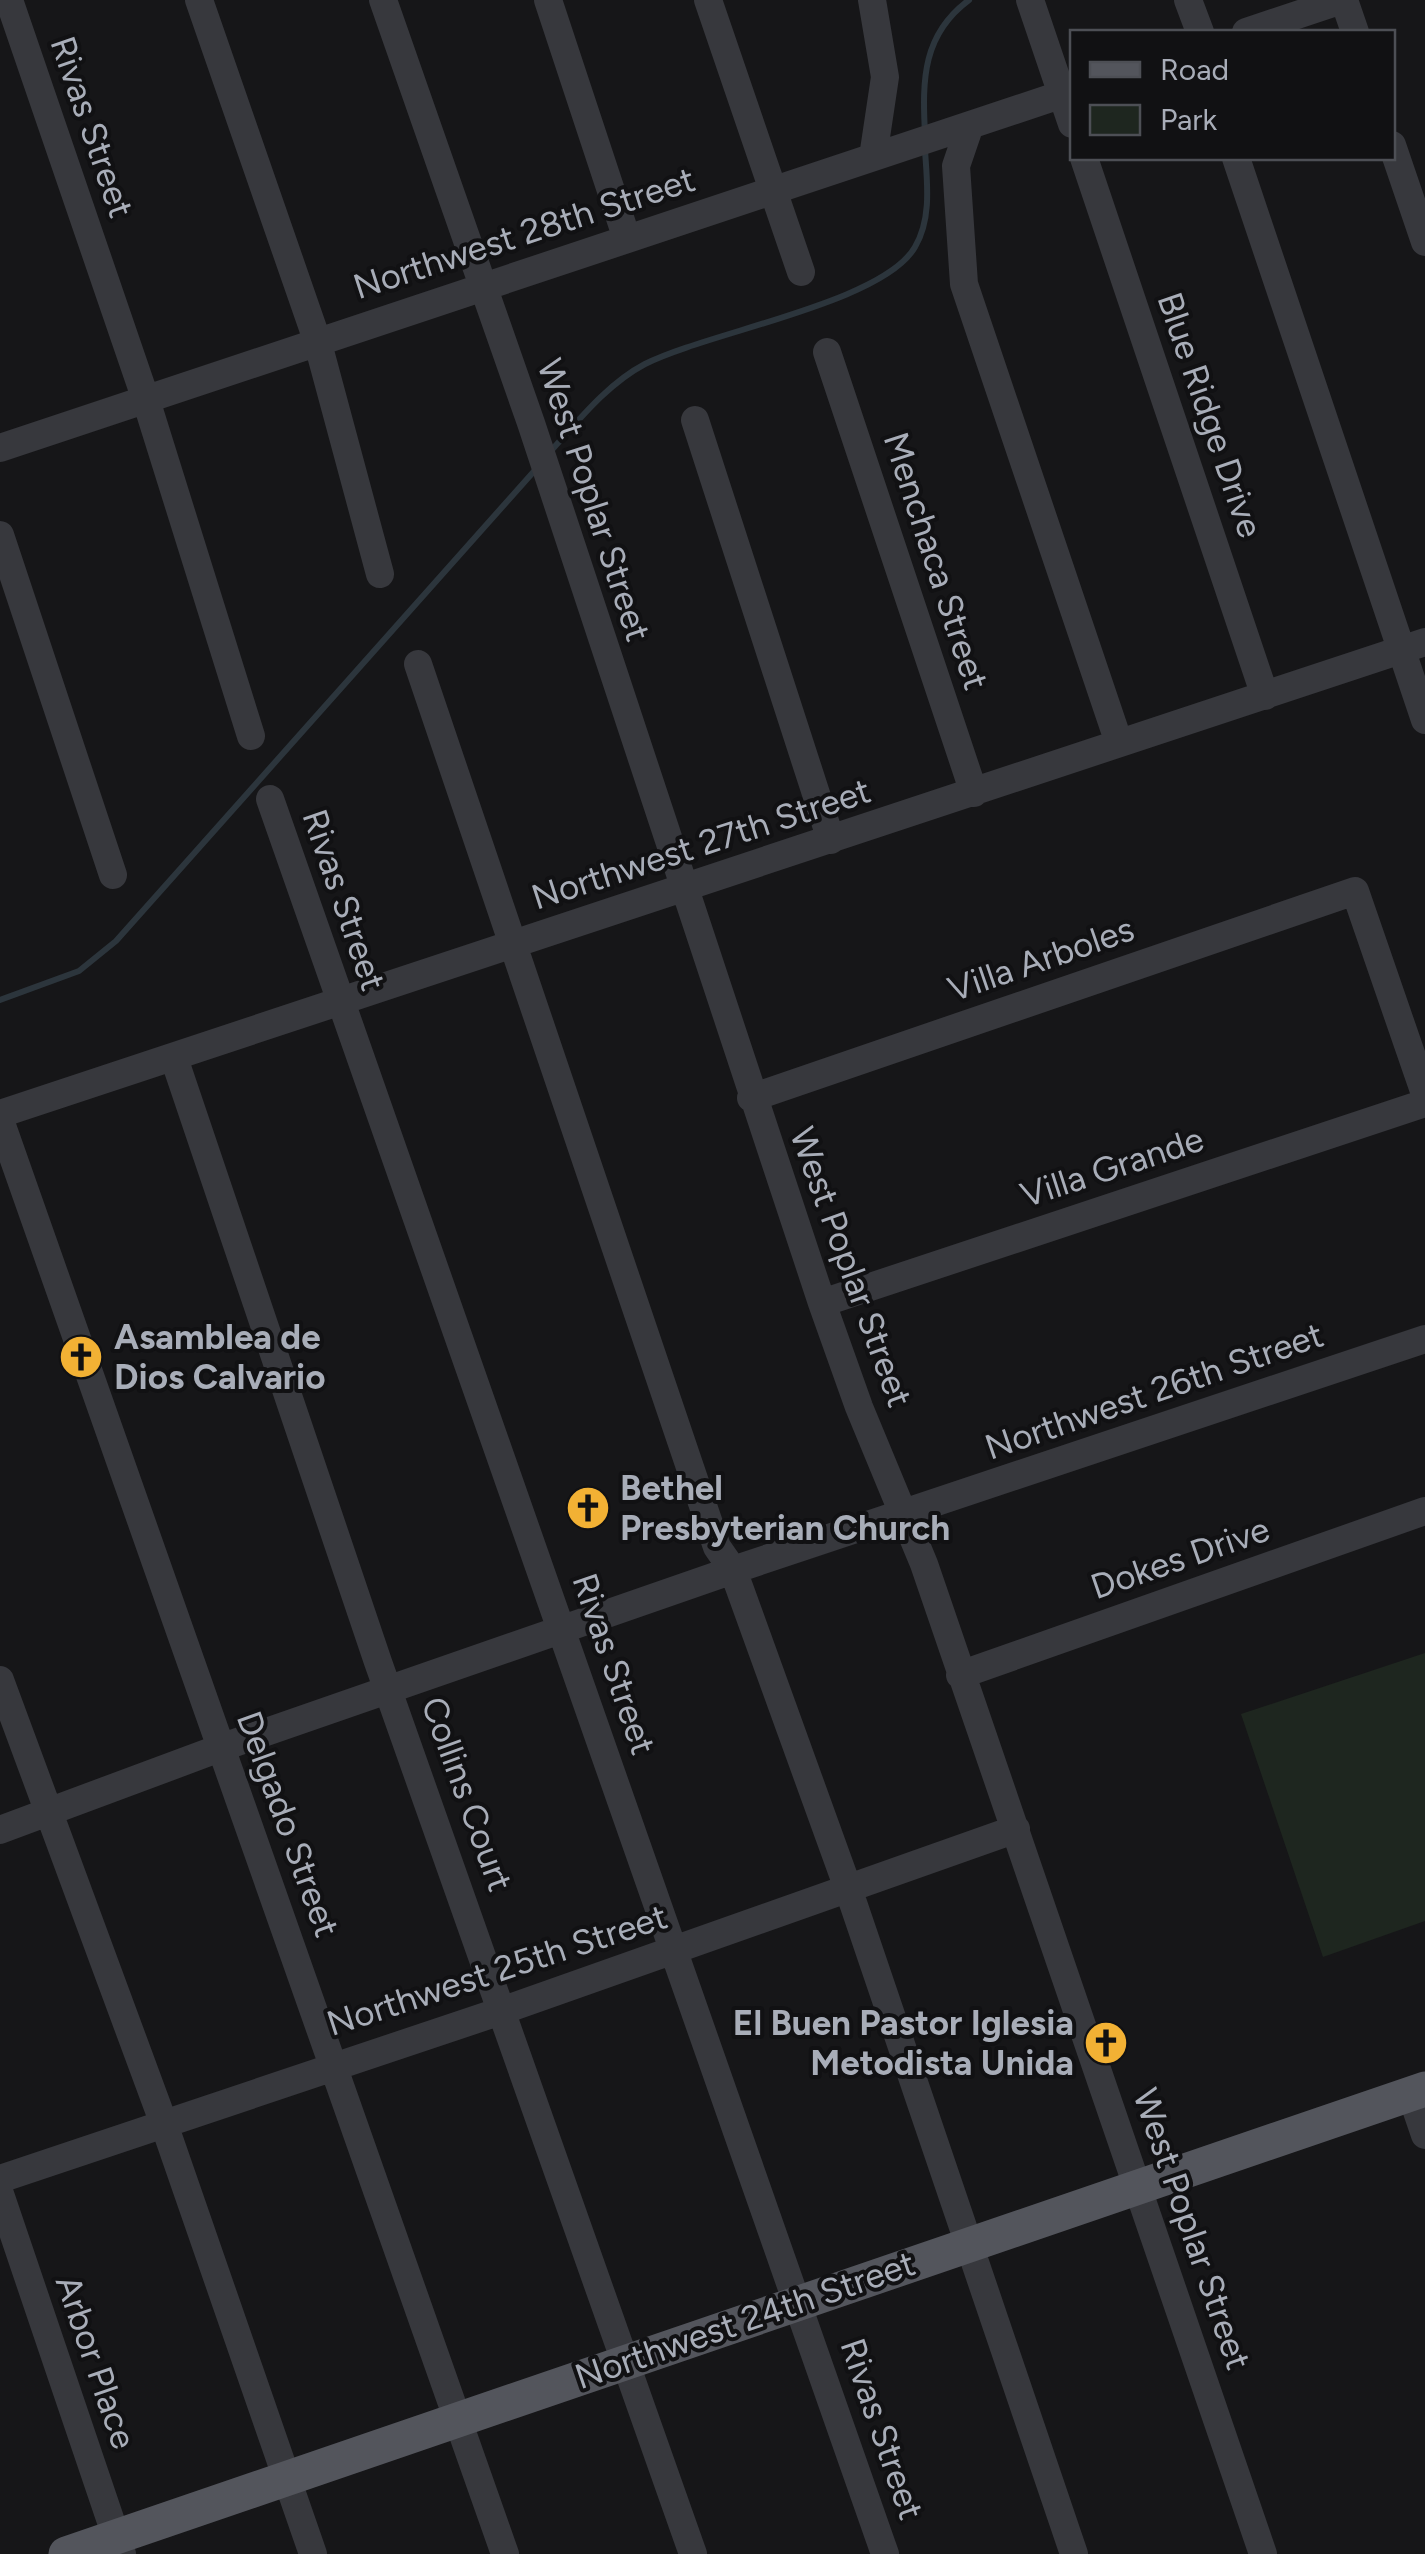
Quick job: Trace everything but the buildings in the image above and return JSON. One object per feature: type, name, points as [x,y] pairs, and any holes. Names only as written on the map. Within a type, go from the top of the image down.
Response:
[{"type":"main road","name":"Northwest 24th Street","points":[[66,2554],[119,2545],[287,2478],[626,2359],[1418,2091]]},
{"type":"street","name":"Rivas Street","points":[[9,0],[146,400],[251,736]]},
{"type":"street","points":[[199,0],[317,340],[380,574]]},
{"type":"street","name":"West Poplar Street","points":[[383,0],[531,424],[751,1098],[822,1303],[904,1515],[1016,1829],[1263,2554]]},
{"type":"street","points":[[548,0],[627,239]]},
{"type":"street","points":[[708,0],[801,272]]},
{"type":"street","points":[[872,0],[885,77],[873,157]]},
{"type":"street","points":[[1030,0],[1068,93]]},
{"type":"street","points":[[1188,0],[1199,30]]},
{"type":"street","points":[[1252,30],[1343,0],[1354,30]]},
{"type":"street","name":"Northwest 28th Street","points":[[0,448],[1068,93]]},
{"type":"street","points":[[962,128],[956,166],[964,284],[1119,743]]},
{"type":"street","points":[[1395,154],[1425,242]]},
{"type":"street","name":"Blue Ridge Drive","points":[[1085,160],[1265,696]]},
{"type":"street","points":[[1237,160],[1413,646],[1425,720]]},
{"type":"street","name":"Menchaca Street","points":[[827,352],[974,793]]},
{"type":"street","points":[[695,420],[831,840]]},
{"type":"street","points":[[0,535],[113,875]]},
{"type":"street","name":"Northwest 27th Street","points":[[0,1117],[1413,646]]},
{"type":"street","points":[[418,664],[717,1546],[733,1570],[849,1891],[1074,2554]]},
{"type":"street","name":"Rivas Street","points":[[270,799],[885,2554]]},
{"type":"street","name":"Villa Arboles","points":[[751,1098],[1356,891],[1425,1094]]},
{"type":"street","name":"Collins Court","points":[[174,1058],[693,2554]]},
{"type":"street","name":"Villa Grande","points":[[822,1303],[1425,1103]]},
{"type":"street","name":"Delgado Street","points":[[0,1117],[504,2554]]},
{"type":"street","name":"Northwest 26th Street","points":[[0,1830],[390,1688],[1425,1338]]},
{"type":"street","name":"Dokes Drive","points":[[960,1676],[1425,1512]]},
{"type":"street","points":[[0,1680],[46,1814],[64,1846],[164,2124],[313,2554]]},
{"type":"street","name":"Northwest 25th Street","points":[[0,2179],[673,1952],[1016,1829]]},
{"type":"street","points":[[1418,2091],[1425,2134]]},
{"type":"street","name":"Arbor Place","points":[[0,2194],[119,2545]]},
{"type":"green space","points":[[1425,1653],[1425,1921],[1323,1957],[1241,1714]]},
{"type":"waterway","points":[[925,133],[925,76],[934,43],[954,13],[969,0]]},
{"type":"waterway","points":[[550,452],[606,392],[645,364],[832,300],[897,267],[915,247],[924,224],[925,150]]},
{"type":"waterway","points":[[0,1000],[79,971],[116,941],[536,469]]},
{"type":"place","name":"Asamblea de Dios Calvario","points":[[81,1357]]},
{"type":"place","name":"Bethel Presbyterian Church","points":[[588,1508]]},
{"type":"place","name":"El Buen Pastor Iglesia Metodista Unida","points":[[1106,2043]]}]
